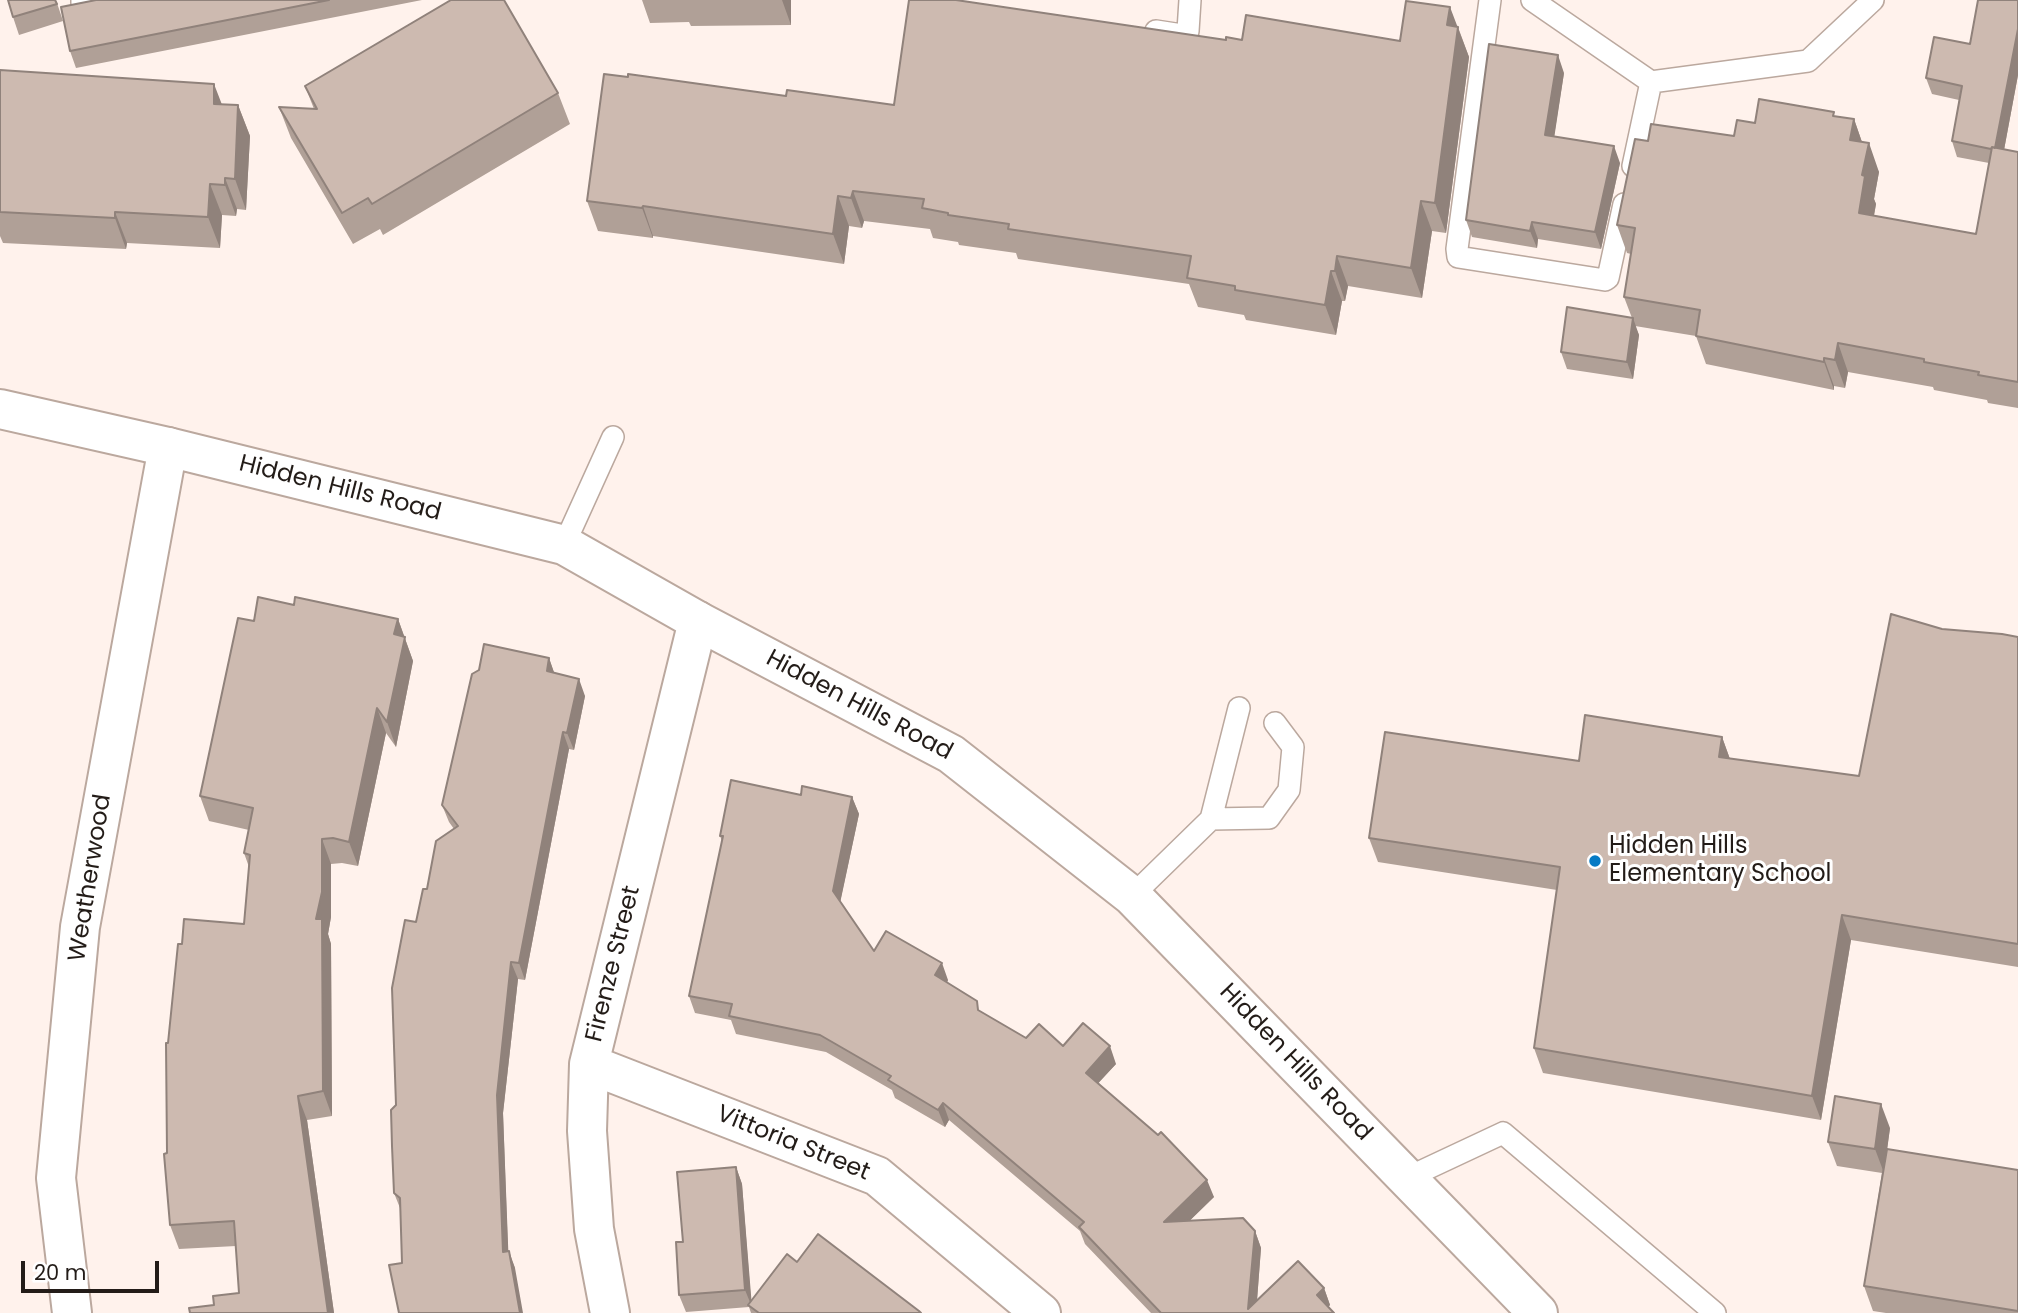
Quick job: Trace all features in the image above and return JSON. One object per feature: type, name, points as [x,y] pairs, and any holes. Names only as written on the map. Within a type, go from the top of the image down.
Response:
[{"type":"street","name":"Hidden Hills Road","points":[[0,409],[168,447],[564,545],[698,621],[951,754],[1132,897],[1538,1313]]},
{"type":"street","name":"Weatherwood","points":[[72,1313],[57,1178],[80,927],[168,447]]},
{"type":"street","name":"Firenze Street","points":[[610,1313],[594,1229],[587,1131],[589,1064],[698,621]]},
{"type":"street","name":"Vittoria Street","points":[[589,1064],[877,1176],[1041,1313]]},
{"type":"lane","points":[[82,0],[82,3],[95,0]]},
{"type":"lane","points":[[1141,29],[1182,35],[1188,31],[1190,0]]},
{"type":"lane","points":[[1490,0],[1458,257],[1605,280],[1608,278],[1651,82]]},
{"type":"lane","points":[[1532,0],[1651,82],[1808,61],[1873,0]]},
{"type":"lane","points":[[564,545],[613,437]]},
{"type":"lane","points":[[1132,897],[1211,819],[1239,708]]},
{"type":"lane","points":[[1211,819],[1269,818],[1289,790],[1293,747],[1275,723]]},
{"type":"lane","points":[[1407,1178],[1503,1133],[1715,1313]]},
{"type":"building","points":[[8,0],[55,0],[57,4],[13,17]]},
{"type":"building","points":[[96,0],[329,0],[70,51],[61,7]]},
{"type":"building","points":[[451,0],[504,0],[558,93],[372,204],[368,198],[342,213],[279,107],[317,109],[305,86]]},
{"type":"building","points":[[909,0],[956,0],[1226,40],[1226,37],[1242,40],[1246,15],[1400,41],[1406,1],[1450,7],[1447,25],[1458,27],[1435,203],[1421,201],[1411,268],[1337,256],[1335,271],[1331,271],[1325,305],[1235,290],[1235,286],[1187,278],[1191,256],[1008,229],[1009,224],[948,215],[922,208],[924,199],[853,191],[851,198],[838,196],[833,234],[643,206],[587,201],[604,74],[628,77],[628,74],[786,96],[787,90],[894,105]]},
{"type":"building","points":[[1978,0],[2018,0],[2018,29],[1995,148],[1991,149],[1952,141],[1962,86],[1926,78],[1934,37],[1970,44]]},
{"type":"building","points":[[1489,44],[1558,55],[1545,135],[1614,146],[1595,232],[1532,222],[1530,231],[1466,220]]},
{"type":"building","points":[[0,70],[214,84],[214,104],[238,105],[235,179],[225,178],[225,185],[210,184],[208,217],[115,212],[115,218],[0,212]]},
{"type":"building","points":[[1759,99],[1834,112],[1833,116],[1854,119],[1850,140],[1869,143],[1862,175],[1865,176],[1859,213],[1976,234],[1992,147],[2018,152],[2018,382],[1924,362],[1924,359],[1838,343],[1835,360],[1824,358],[1824,362],[1696,336],[1700,310],[1624,297],[1635,228],[1617,225],[1635,139],[1648,141],[1651,124],[1734,136],[1737,120],[1755,123]]},
{"type":"building","points":[[1567,307],[1633,318],[1627,362],[1561,352]]},
{"type":"building","points":[[258,597],[294,605],[295,597],[398,619],[394,634],[405,637],[387,722],[377,708],[349,842],[333,838],[322,839],[322,892],[316,919],[322,919],[323,1091],[298,1096],[328,1313],[190,1313],[189,1308],[214,1305],[213,1296],[239,1293],[234,1221],[170,1225],[164,1154],[167,1153],[166,1043],[178,944],[182,944],[184,919],[244,924],[250,855],[244,853],[253,808],[200,796],[238,618],[254,621]]},
{"type":"building","points":[[1891,614],[1942,629],[2018,637],[2018,944],[1842,915],[1812,1096],[1534,1048],[1560,867],[1369,838],[1385,732],[1579,761],[1585,715],[1722,737],[1719,757],[1859,776]]},
{"type":"building","points":[[484,644],[549,658],[547,671],[579,679],[567,733],[563,732],[519,963],[511,962],[497,1095],[503,1252],[509,1251],[520,1313],[399,1313],[389,1265],[402,1263],[400,1198],[394,1193],[392,1146],[391,1110],[396,1105],[392,988],[405,920],[416,922],[423,889],[427,889],[436,841],[458,826],[442,805],[472,674],[479,670]]},
{"type":"building","points":[[731,780],[801,795],[802,786],[852,797],[833,891],[874,951],[886,931],[942,963],[935,975],[977,1001],[978,1010],[1026,1038],[1039,1024],[1063,1046],[1083,1023],[1110,1046],[1086,1073],[1158,1135],[1161,1132],[1207,1180],[1164,1222],[1243,1218],[1255,1231],[1248,1309],[1298,1261],[1324,1288],[1317,1295],[1334,1313],[1161,1313],[1079,1227],[1084,1222],[943,1103],[938,1110],[888,1080],[891,1076],[820,1035],[729,1016],[732,1004],[689,996],[723,836],[720,836]]},
{"type":"building","points":[[1835,1096],[1881,1104],[1875,1149],[1828,1142]]},
{"type":"building","points":[[1887,1149],[2018,1170],[2018,1311],[1864,1286]]},
{"type":"building","points":[[736,1167],[745,1290],[679,1295],[676,1242],[683,1242],[677,1172]]},
{"type":"building","points":[[818,1234],[921,1313],[759,1313],[748,1305],[787,1254],[797,1262]]},
{"type":"place","name":"Hidden Hills Elementary School","points":[[1595,861]]}]
